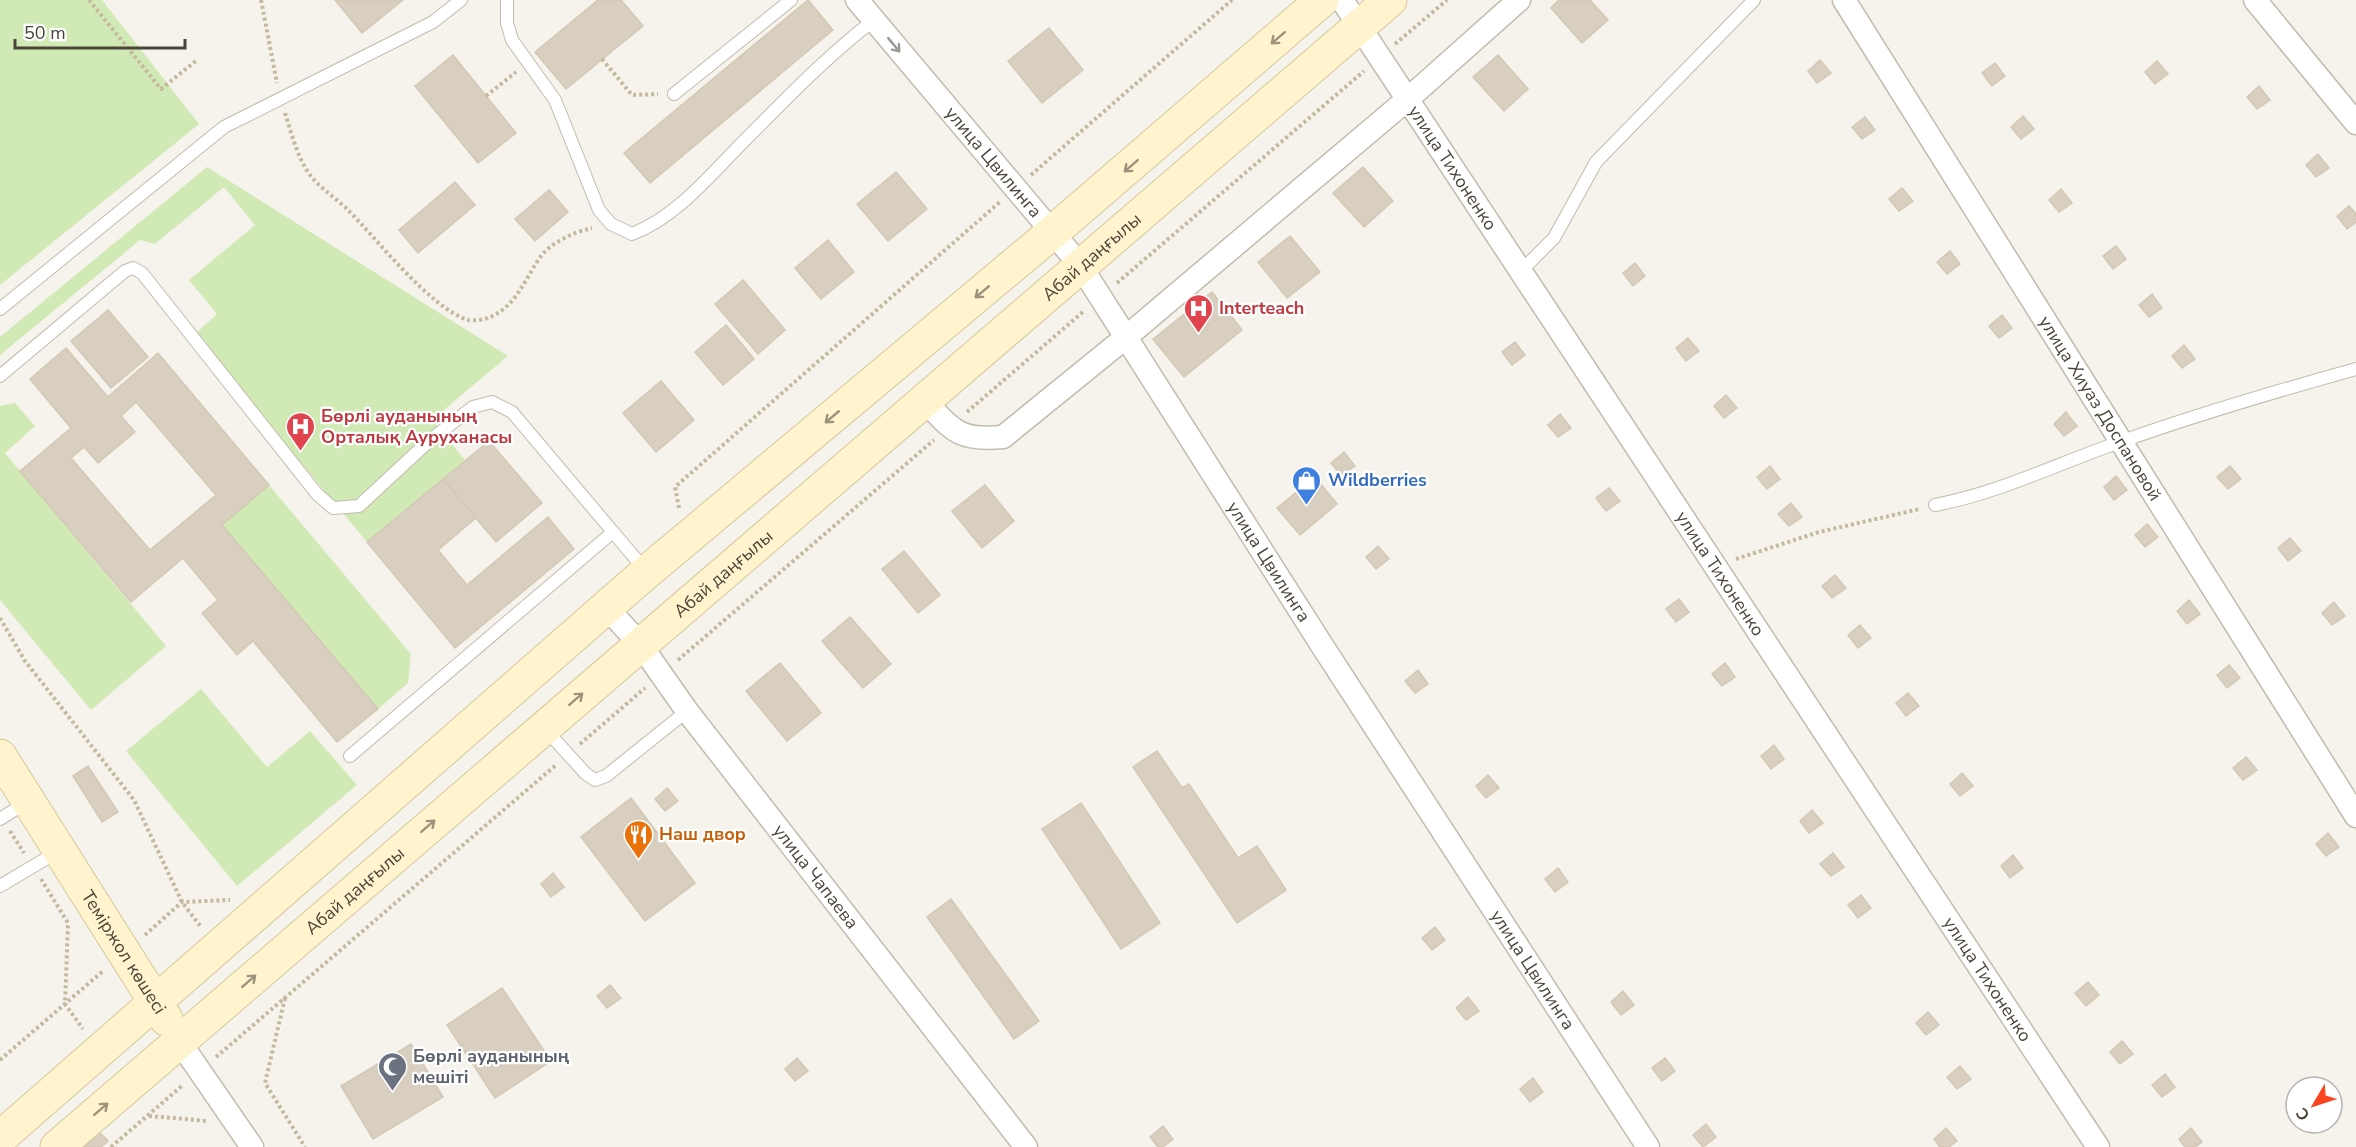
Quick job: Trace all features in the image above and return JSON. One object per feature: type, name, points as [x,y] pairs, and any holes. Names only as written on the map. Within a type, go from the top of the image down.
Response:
[{"type":"street","name":"улица Цвилинга","points":[[857,0],[1080,265],[1648,1147]]},
{"type":"street","points":[[0,1138],[646,572],[1053,232],[1322,0]]},
{"type":"street","name":"Абай даңғылы","points":[[57,1147],[925,401],[1080,265],[1351,13],[1390,0]]},
{"type":"street","points":[[925,401],[949,427],[979,439],[1003,437],[1125,338],[1409,98],[1519,0]]},
{"type":"street","name":"улица Хиуаз Доспановой","points":[[1844,0],[2356,816]]},
{"type":"street","points":[[2255,0],[2356,123]]},
{"type":"street","name":"улица Тихоненко","points":[[1351,13],[2098,1147]]},
{"type":"street","name":"улица Чапаева","points":[[606,607],[640,644],[687,711],[1026,1147]]},
{"type":"street","name":"Теміржол көшесі","points":[[0,756],[10,812],[60,851],[179,1041],[252,1147]]},
{"type":"lane","points":[[0,309],[224,128],[433,22],[460,0]]},
{"type":"lane","points":[[507,0],[507,23],[512,40],[555,100],[588,186],[600,210],[610,224],[632,234],[643,230],[694,191],[821,63],[874,20]]},
{"type":"lane","points":[[674,94],[791,0]]},
{"type":"lane","points":[[1521,271],[1554,238],[1596,162],[1754,0]]},
{"type":"lane","points":[[0,376],[125,271],[133,268],[142,273],[317,494],[333,508],[359,506],[429,441],[472,407],[492,402],[512,412],[646,572]]},
{"type":"lane","points":[[1935,505],[1967,499],[2121,441],[2262,395],[2356,369]]},
{"type":"lane","points":[[350,756],[613,532]]},
{"type":"lane","points":[[544,727],[595,780],[606,776],[687,711]]},
{"type":"lane","points":[[0,886],[60,851]]},
{"type":"path","points":[[89,0],[161,89],[197,60]]},
{"type":"path","points":[[261,0],[280,99],[306,169],[321,188],[362,224],[421,286],[452,311],[470,321],[489,318],[509,305],[528,280],[540,257],[562,239],[581,230],[610,224]]},
{"type":"path","points":[[675,486],[1232,0]]},
{"type":"path","points":[[111,1147],[1447,0]]},
{"type":"path","points":[[602,59],[632,94],[674,94]]},
{"type":"path","points":[[486,96],[527,63]]},
{"type":"path","points":[[1715,564],[1820,532],[1935,505]]},
{"type":"path","points":[[0,618],[25,661],[134,800],[182,902],[217,947]]},
{"type":"path","points":[[10,812],[33,867],[68,923],[65,1004],[100,1050]]},
{"type":"path","points":[[0,1060],[182,902]]},
{"type":"path","points":[[245,984],[267,1013]]},
{"type":"path","points":[[285,997],[265,1083],[305,1147]]},
{"type":"path","points":[[126,1087],[147,1116],[212,1121]]},
{"type":"green space","points":[[0,0],[102,0],[199,124],[0,285]]},
{"type":"green space","points":[[207,167],[508,356],[432,420],[465,460],[367,542],[194,335],[217,314],[189,280],[255,225],[224,187],[155,244],[140,240],[0,355],[0,337]]},
{"type":"green space","points":[[15,403],[35,426],[5,453],[166,646],[91,710],[0,600],[0,406]]},
{"type":"green space","points":[[269,485],[411,654],[408,683],[378,709],[222,525]]},
{"type":"green space","points":[[201,689],[267,767],[310,731],[357,785],[237,886],[126,751]]},
{"type":"building","points":[[335,0],[403,0],[362,33]]},
{"type":"building","points":[[598,0],[621,0],[643,26],[566,89],[535,52]]},
{"type":"building","points":[[808,0],[833,30],[650,183],[624,153]]},
{"type":"building","points":[[1559,0],[1590,0],[1608,20],[1582,43],[1551,8]]},
{"type":"building","points":[[1049,28],[1083,70],[1042,103],[1008,61]]},
{"type":"building","points":[[453,55],[516,133],[478,163],[415,86]]},
{"type":"building","points":[[1498,55],[1528,89],[1504,111],[1473,77]]},
{"type":"building","points":[[1820,60],[1831,73],[1817,83],[1808,71]]},
{"type":"building","points":[[2157,61],[2168,74],[2155,84],[2145,72]]},
{"type":"building","points":[[1995,63],[2005,76],[1992,86],[1982,73]]},
{"type":"building","points":[[2259,86],[2270,100],[2257,109],[2247,97]]},
{"type":"building","points":[[2023,116],[2034,129],[2021,139],[2011,127]]},
{"type":"building","points":[[1865,117],[1875,130],[1862,139],[1852,127]]},
{"type":"building","points":[[2318,154],[2329,168],[2316,177],[2306,165]]},
{"type":"building","points":[[1363,167],[1393,201],[1364,227],[1333,193]]},
{"type":"building","points":[[896,172],[927,209],[888,241],[857,204]]},
{"type":"building","points":[[455,182],[475,205],[418,253],[399,230]]},
{"type":"building","points":[[1902,188],[1913,201],[1899,211],[1889,199]]},
{"type":"building","points":[[2061,189],[2072,203],[2059,212],[2049,200]]},
{"type":"building","points":[[549,190],[568,212],[535,241],[515,219]]},
{"type":"building","points":[[2349,206],[2356,214],[2356,222],[2347,229],[2337,216]]},
{"type":"building","points":[[1290,236],[1320,272],[1287,298],[1258,262]]},
{"type":"building","points":[[828,240],[854,272],[821,299],[795,268]]},
{"type":"building","points":[[2116,246],[2126,259],[2113,269],[2103,256]]},
{"type":"building","points":[[1950,251],[1960,264],[1947,274],[1937,262]]},
{"type":"building","points":[[1635,263],[1645,276],[1633,286],[1623,273]]},
{"type":"building","points":[[743,280],[785,330],[758,354],[715,304]]},
{"type":"building","name":"Interteach","points":[[1212,292],[1242,330],[1184,377],[1153,339]]},
{"type":"building","points":[[2152,294],[2162,308],[2149,317],[2139,305]]},
{"type":"building","points":[[108,310],[148,357],[111,388],[71,341]]},
{"type":"building","points":[[2002,315],[2012,328],[1999,338],[1989,326]]},
{"type":"building","points":[[726,325],[754,359],[723,385],[695,352]]},
{"type":"building","points":[[1688,338],[1699,351],[1686,361],[1676,348]]},
{"type":"building","points":[[1515,342],[1525,355],[1512,365],[1502,352]]},
{"type":"building","points":[[2184,345],[2195,359],[2182,368],[2172,356]]},
{"type":"building","points":[[66,348],[108,397],[158,353],[269,485],[222,525],[378,709],[337,742],[253,641],[237,655],[202,613],[218,600],[183,558],[131,602],[20,471],[71,428],[30,379]],"holes":[[[136,402],[216,495],[150,550],[71,458],[84,447],[98,463],[135,432],[121,416]]]},
{"type":"building","points":[[661,381],[694,420],[656,452],[623,413]]},
{"type":"building","points":[[1726,395],[1737,408],[1724,418],[1714,406]]},
{"type":"building","points":[[2066,412],[2077,426],[2064,436],[2054,424]]},
{"type":"building","points":[[1560,414],[1571,428],[1558,437],[1548,425]]},
{"type":"building","points":[[489,441],[542,503],[496,542],[443,479]]},
{"type":"building","points":[[1344,452],[1355,466],[1341,475],[1331,463]]},
{"type":"building","points":[[1770,466],[1780,479],[1767,489],[1757,477]]},
{"type":"building","points":[[2230,466],[2241,479],[2228,489],[2217,477]]},
{"type":"building","points":[[2116,476],[2127,490],[2114,500],[2104,487]]},
{"type":"building","name":"Wildberries","points":[[1315,477],[1337,504],[1300,535],[1277,508]]},
{"type":"building","points":[[443,479],[476,518],[438,550],[467,585],[548,517],[574,549],[455,648],[367,542]]},
{"type":"building","points":[[985,485],[1014,521],[982,548],[952,511]]},
{"type":"building","points":[[1609,488],[1620,501],[1606,511],[1596,498]]},
{"type":"building","points":[[1791,503],[1802,517],[1789,526],[1778,514]]},
{"type":"building","points":[[2147,524],[2158,537],[2145,547],[2135,535]]},
{"type":"building","points":[[2290,538],[2301,551],[2288,561],[2278,548]]},
{"type":"building","points":[[1378,546],[1389,559],[1376,569],[1366,557]]},
{"type":"building","points":[[904,551],[940,595],[918,613],[882,569]]},
{"type":"building","points":[[1835,575],[1846,588],[1832,598],[1822,586]]},
{"type":"building","points":[[1679,599],[1689,612],[1676,622],[1666,609]]},
{"type":"building","points":[[2189,600],[2200,614],[2187,624],[2177,611]]},
{"type":"building","points":[[2334,602],[2345,616],[2332,625],[2322,613]]},
{"type":"building","points":[[850,617],[891,664],[863,688],[822,641]]},
{"type":"building","points":[[1860,625],[1871,638],[1858,648],[1848,635]]},
{"type":"building","points":[[780,663],[821,713],[787,741],[746,691]]},
{"type":"building","points":[[1725,663],[1735,677],[1722,686],[1712,674]]},
{"type":"building","points":[[2229,665],[2240,678],[2227,688],[2217,675]]},
{"type":"building","points":[[1418,670],[1428,684],[1415,693],[1405,681]]},
{"type":"building","points":[[1908,693],[1919,706],[1906,716],[1896,703]]},
{"type":"building","points":[[1774,745],[1784,759],[1771,769],[1761,756]]},
{"type":"building","points":[[1157,751],[1182,788],[1189,784],[1238,858],[1257,846],[1286,890],[1237,923],[1133,767]]},
{"type":"building","points":[[2246,757],[2257,770],[2243,780],[2233,768]]},
{"type":"building","points":[[88,766],[118,812],[102,822],[73,776]]},
{"type":"building","points":[[1962,773],[1973,786],[1960,796],[1950,784]]},
{"type":"building","points":[[1488,775],[1499,788],[1486,798],[1476,786]]},
{"type":"building","points":[[667,788],[678,801],[665,811],[655,799]]},
{"type":"building","name":"Наш двор","points":[[631,798],[695,883],[645,921],[581,837]]},
{"type":"building","points":[[1081,803],[1160,923],[1121,949],[1042,829]]},
{"type":"building","points":[[1812,810],[1823,823],[1809,833],[1800,821]]},
{"type":"building","points":[[2328,833],[2339,847],[2326,856],[2316,844]]},
{"type":"building","points":[[1833,853],[1844,867],[1831,876],[1820,864]]},
{"type":"building","points":[[2013,855],[2023,868],[2010,878],[2001,866]]},
{"type":"building","points":[[1558,868],[1568,882],[1555,892],[1545,879]]},
{"type":"building","points":[[553,873],[564,887],[551,897],[541,884]]},
{"type":"building","points":[[1861,895],[1871,908],[1858,918],[1848,905]]},
{"type":"building","points":[[951,899],[1039,1021],[1014,1039],[927,917]]},
{"type":"building","points":[[1435,927],[1445,940],[1432,950],[1422,938]]},
{"type":"building","points":[[2088,982],[2099,995],[2086,1006],[2075,993]]},
{"type":"building","points":[[610,985],[621,998],[607,1008],[597,996]]},
{"type":"building","points":[[502,988],[551,1061],[495,1098],[447,1025]]},
{"type":"building","points":[[1623,991],[1634,1005],[1621,1015],[1611,1002]]},
{"type":"building","points":[[1468,997],[1479,1011],[1466,1020],[1456,1008]]},
{"type":"building","points":[[1928,1012],[1939,1025],[1926,1035],[1916,1023]]},
{"type":"building","points":[[2122,1041],[2133,1054],[2120,1064],[2110,1052]]},
{"type":"building","name":"Бөрлі ауданының мешіті","points":[[411,1044],[443,1097],[373,1139],[341,1086]]},
{"type":"building","points":[[797,1058],[808,1071],[795,1081],[785,1069]]},
{"type":"building","points":[[1665,1058],[1675,1071],[1662,1081],[1652,1068]]},
{"type":"building","points":[[1960,1066],[1971,1079],[1957,1089],[1947,1077]]},
{"type":"building","points":[[2165,1074],[2175,1087],[2162,1097],[2152,1085]]},
{"type":"building","points":[[1533,1078],[1543,1092],[1530,1102],[1520,1089]]},
{"type":"building","points":[[1706,1124],[1716,1137],[1703,1147],[1693,1135]]},
{"type":"building","points":[[1163,1126],[1173,1139],[1163,1147],[1158,1147],[1150,1137]]},
{"type":"building","points":[[1946,1128],[1957,1141],[1949,1147],[1940,1147],[1934,1139]]},
{"type":"building","points":[[2191,1128],[2202,1142],[2195,1147],[2185,1147],[2179,1139]]},
{"type":"building","points":[[96,1129],[108,1141],[101,1147],[75,1147]]},
{"type":"place","name":"Interteach","points":[[1198,334]]},
{"type":"place","name":"Бөрлі ауданының Орталық Ауруханасы","points":[[300,452]]},
{"type":"place","name":"Wildberries","points":[[1307,506]]},
{"type":"place","name":"Наш двор","points":[[638,860]]},
{"type":"place","name":"Бөрлі ауданының мешіті","points":[[392,1092]]}]
